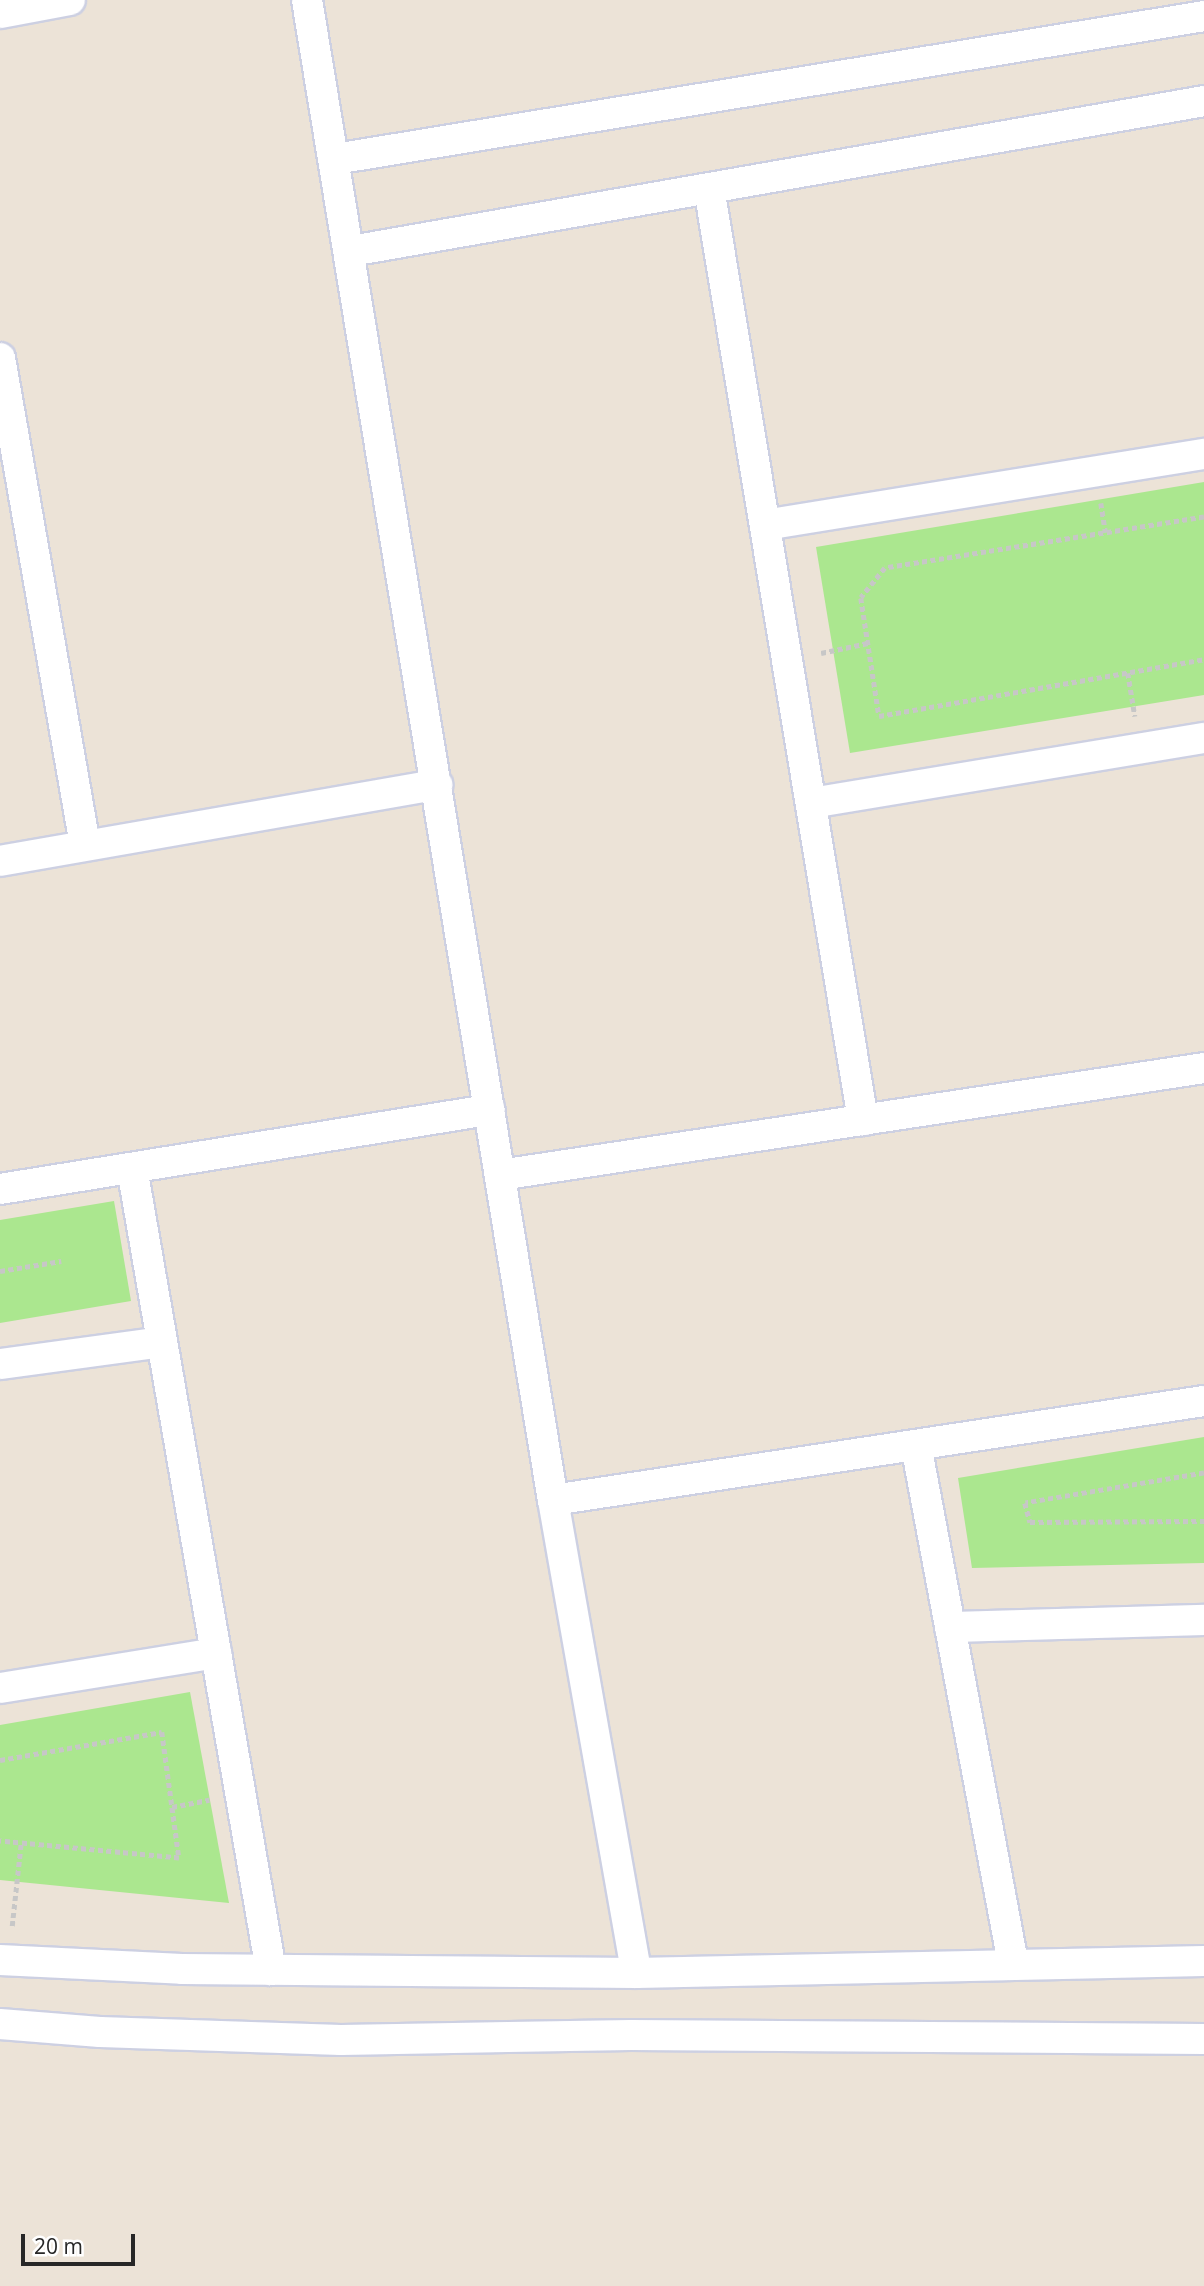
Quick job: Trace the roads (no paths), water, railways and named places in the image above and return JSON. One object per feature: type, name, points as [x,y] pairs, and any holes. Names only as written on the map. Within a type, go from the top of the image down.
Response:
[{"type":"street","points":[[0,13],[70,0]]},
{"type":"street","points":[[307,0],[351,251],[553,1500],[636,1973]]},
{"type":"street","points":[[335,159],[1204,16]]},
{"type":"street","points":[[351,251],[1204,101]]},
{"type":"street","points":[[709,188],[863,1120]]},
{"type":"street","points":[[0,358],[13,527],[85,846]]},
{"type":"street","points":[[765,525],[1204,454]]},
{"type":"street","points":[[811,803],[1204,738]]},
{"type":"street","points":[[0,860],[437,785]]},
{"type":"street","points":[[500,1175],[1204,1068]]},
{"type":"street","points":[[0,1189],[490,1110]]},
{"type":"street","points":[[132,1168],[271,1970]]},
{"type":"street","points":[[0,1364],[162,1342]]},
{"type":"street","points":[[553,1500],[1204,1401]]},
{"type":"street","points":[[916,1445],[1013,1963]]},
{"type":"street","points":[[950,1627],[1204,1620]]},
{"type":"street","points":[[0,1688],[216,1653]]},
{"type":"street","points":[[4,1961],[271,1970],[636,1973],[1204,1961]]},
{"type":"street","points":[[0,2024],[100,2032],[341,2040],[631,2035],[1204,2039]]}]
